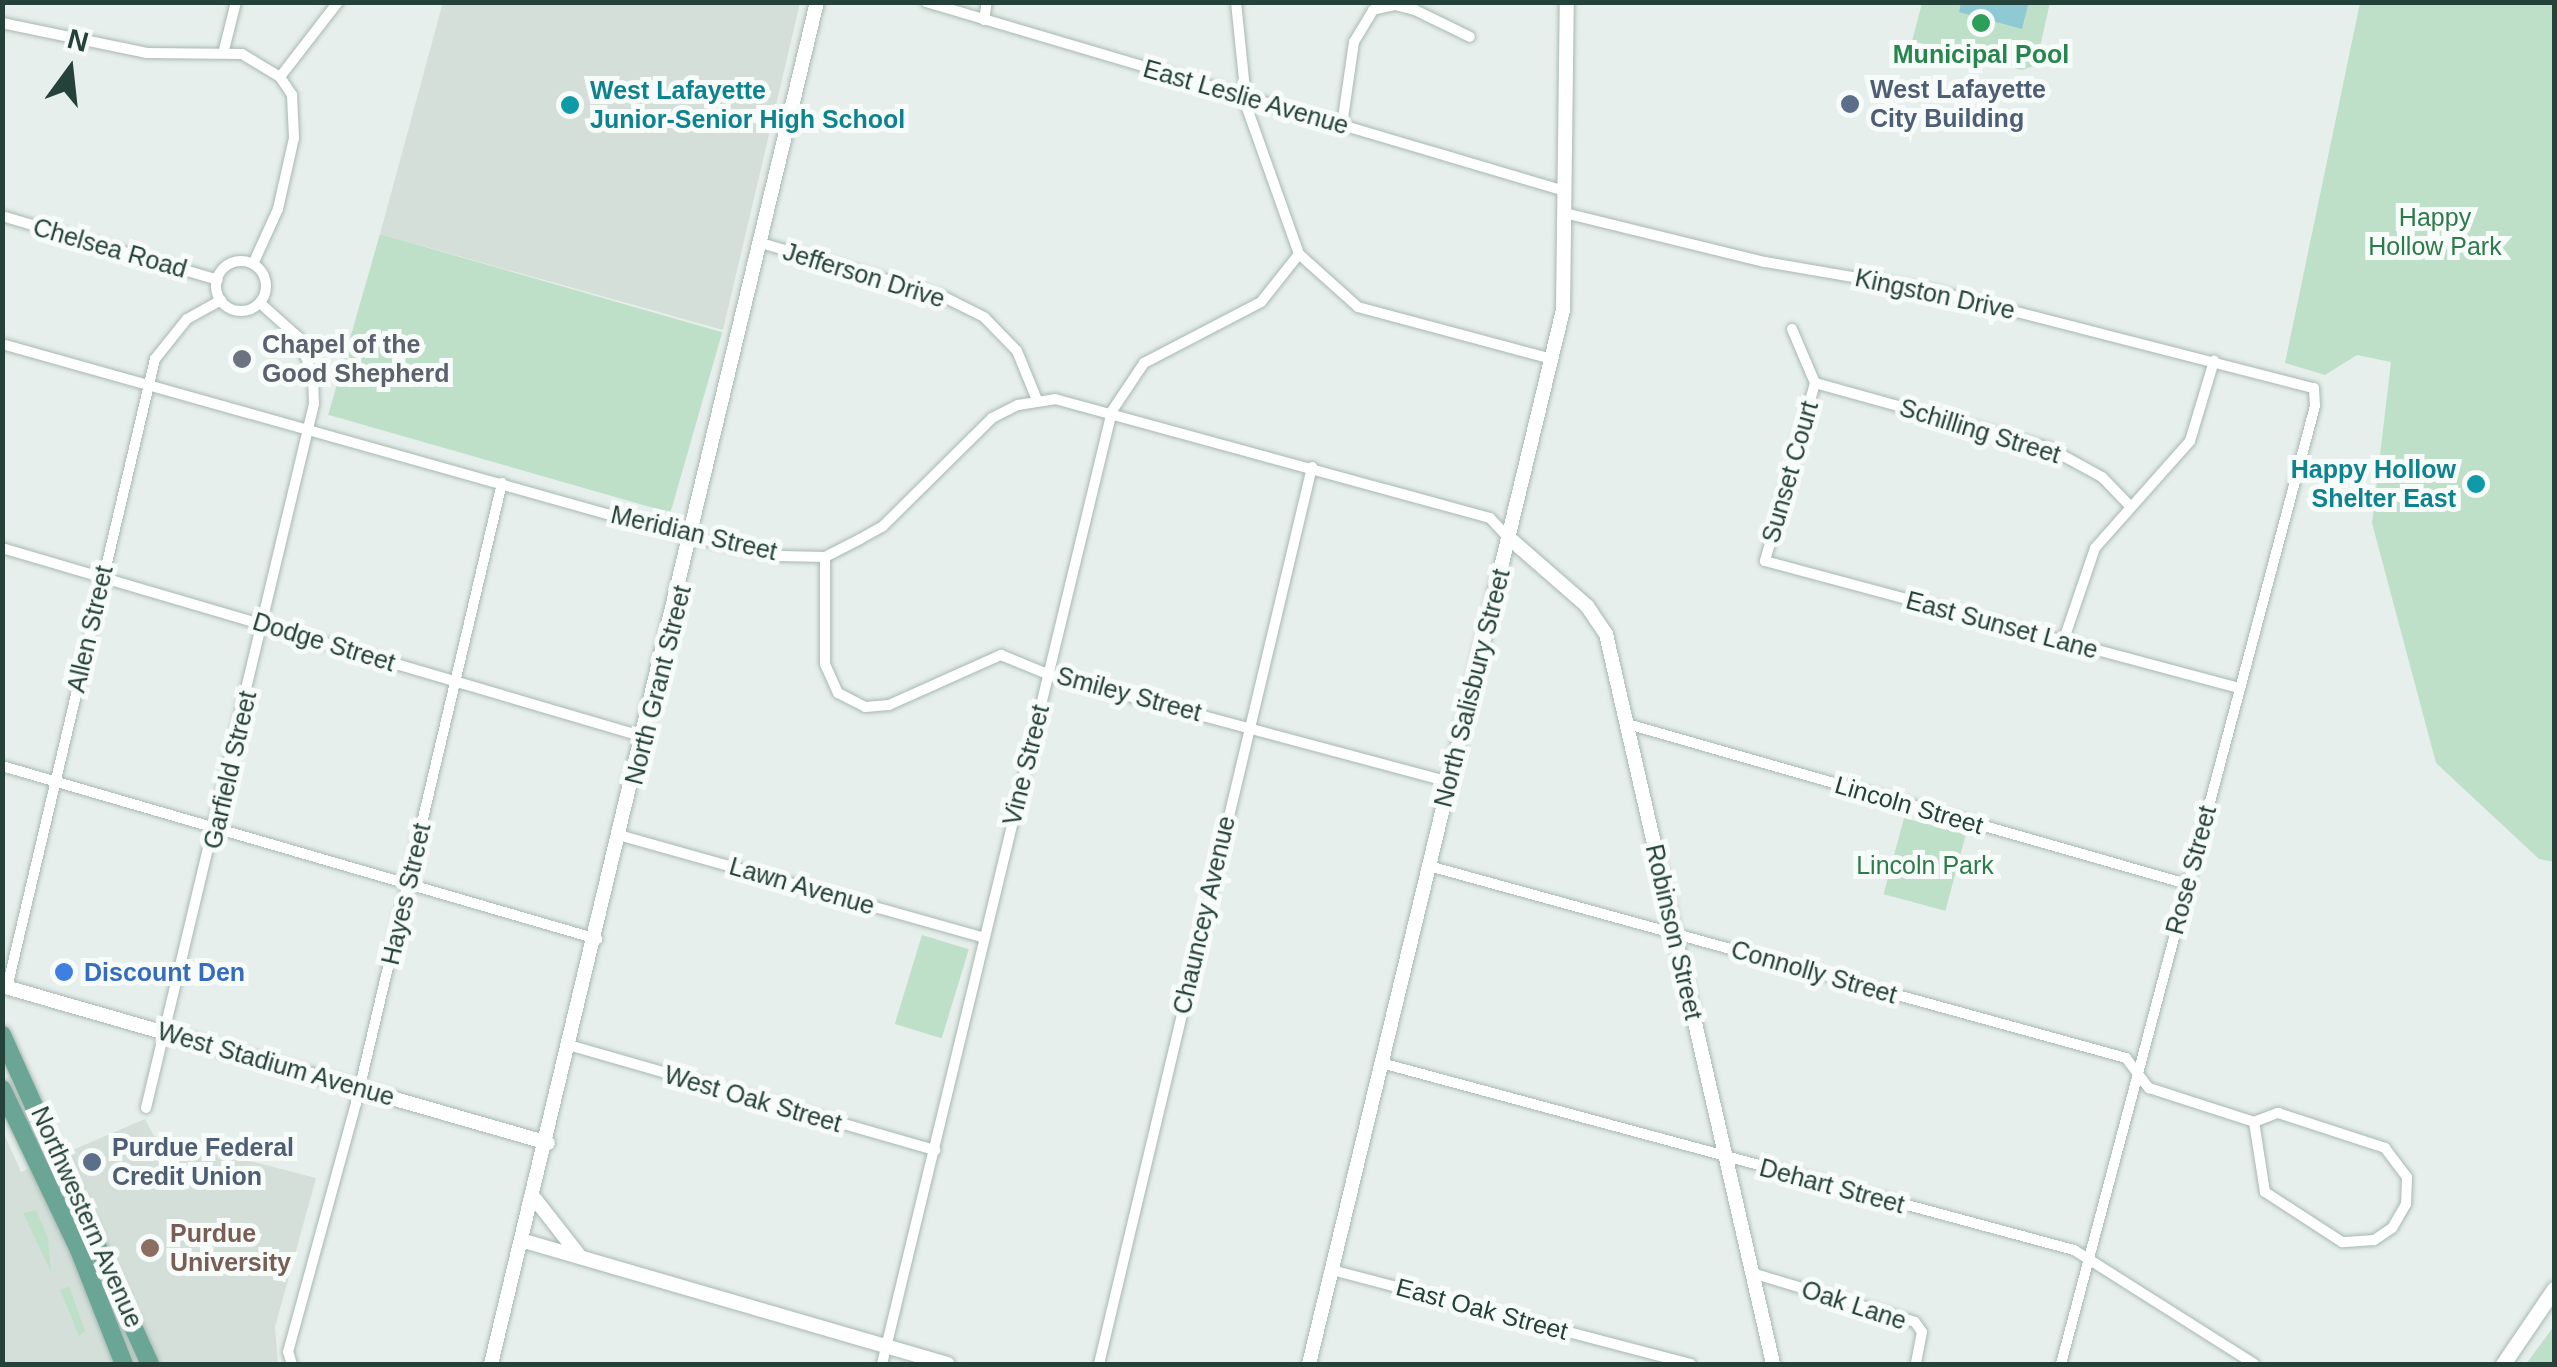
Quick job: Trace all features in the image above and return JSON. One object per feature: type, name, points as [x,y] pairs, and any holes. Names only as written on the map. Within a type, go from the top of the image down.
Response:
[{"type":"main road","name":"Northwestern Avenue","points":[[2,1035],[150,1364]]},
{"type":"main road","name":"Northwestern Avenue","points":[[2,1090],[79,1250],[124,1364]]},
{"type":"main road","points":[[2503,1364],[2554,1289]]},
{"type":"street","points":[[224,50],[236,2]]},
{"type":"street","points":[[280,77],[338,2]]},
{"type":"street","name":"North Grant Street","points":[[491,1364],[598,939],[817,2]]},
{"type":"street","name":"East Leslie Avenue","points":[[926,2],[1565,191]]},
{"type":"street","points":[[984,20],[988,2]]},
{"type":"street","points":[[1236,2],[1244,96],[1299,254],[1358,307],[1552,358]]},
{"type":"street","name":"North Salisbury Street","points":[[1309,1364],[1563,310],[1567,2]]},
{"type":"street","points":[[1342,125],[1354,42],[1373,10],[1405,8],[1470,37]]},
{"type":"street","points":[[2,23],[147,53],[224,50],[261,61],[280,77],[292,95],[294,138],[278,209],[253,264]]},
{"type":"street","name":"Kingston Drive","points":[[1565,213],[1766,262],[1920,288],[2303,383]]},
{"type":"street","name":"Chelsea Road","points":[[2,216],[218,280]]},
{"type":"street","name":"Jefferson Drive","points":[[761,243],[944,297],[984,318],[1017,351],[1037,400]]},
{"type":"street","name":"Vine Street","points":[[882,1364],[1112,411],[1144,363],[1260,302],[1299,254]]},
{"type":"street","points":[[232,264],[253,264],[266,282],[260,303],[240,311],[221,300],[218,280],[232,264]]},
{"type":"street","name":"Allen Street","points":[[5,987],[148,386],[165,339],[221,300]]},
{"type":"street","name":"Garfield Street","points":[[146,1108],[217,828],[310,430],[315,394],[308,356],[284,321],[260,303]]},
{"type":"street","name":"Sunset Court","points":[[1766,560],[1815,382],[1792,329]]},
{"type":"street","name":"Meridian Street","points":[[2,344],[694,537],[781,556],[825,556],[884,526],[992,418],[1037,400]]},
{"type":"street","points":[[2064,642],[2087,563],[2130,506],[2190,441],[2214,361]]},
{"type":"street","name":"Schilling Street","points":[[1815,382],[2048,448],[2102,477],[2130,506]]},
{"type":"street","name":"Rose Street","points":[[2061,1364],[2316,406],[2314,388],[2303,383]]},
{"type":"street","points":[[1037,400],[1112,411],[1490,518],[1508,538]]},
{"type":"street","name":"Chauncey Avenue","points":[[1099,1364],[1312,467]]},
{"type":"street","name":"Hayes Street","points":[[292,1364],[288,1352],[360,1088],[502,483]]},
{"type":"street","name":"Robinson Street","points":[[1508,538],[1602,624],[1631,725],[1674,933],[1773,1364]]},
{"type":"street","name":"Dodge Street","points":[[2,548],[645,737]]},
{"type":"street","name":"Smiley Street","points":[[825,556],[825,664],[848,701],[889,705],[1001,654],[1050,675],[1249,724],[1449,782]]},
{"type":"street","name":"East Sunset Lane","points":[[1766,560],[2239,688]]},
{"type":"street","name":"Lincoln Street","points":[[1631,725],[2187,884]]},
{"type":"street","points":[[2,766],[598,939]]},
{"type":"street","name":"Lawn Avenue","points":[[622,836],[982,937]]},
{"type":"street","name":"Connolly Street","points":[[1429,866],[2126,1058],[2149,1088],[2254,1122],[2278,1114],[2385,1148],[2406,1177],[2406,1204],[2392,1228],[2374,1240],[2342,1242],[2265,1192],[2254,1122]]},
{"type":"street","name":"West Stadium Avenue","points":[[5,987],[548,1142]]},
{"type":"street","name":"West Oak Street","points":[[572,1046],[934,1150]]},
{"type":"street","name":"Dehart Street","points":[[1384,1064],[2089,1258],[2254,1364]]},
{"type":"street","points":[[535,1199],[583,1258]]},
{"type":"street","points":[[524,1241],[948,1364]]},
{"type":"street","name":"East Oak Street","points":[[1332,1270],[1691,1364]]},
{"type":"street","name":"Oak Lane","points":[[1752,1273],[1915,1322],[1922,1332],[1916,1364]]},
{"type":"shaded area","points":[[443,2],[800,3],[723,330],[380,234]]},
{"type":"shaded area","name":"Purdue University","points":[[145,1119],[154,1136],[316,1178],[275,1327],[278,1364],[3,1364],[2,1129],[21,1172]]},
{"type":"green space","name":"Municipal Pool","points":[[2050,2],[2036,65],[2022,70],[1912,41],[1922,3]]},
{"type":"green space","name":"Happy Hollow Park","points":[[2360,3],[2554,3],[2554,862],[2539,859],[2436,763],[2372,523],[2391,362],[2357,355],[2325,375],[2285,363]]},
{"type":"green space","points":[[380,234],[722,332],[670,513],[328,415]]},
{"type":"green space","name":"Lincoln Park","points":[[1904,818],[1966,835],[1945,911],[1884,894]]},
{"type":"green space","points":[[922,935],[969,949],[942,1038],[895,1024]]},
{"type":"green space","points":[[36,1210],[48,1238],[51,1272],[23,1213]]},
{"type":"green space","points":[[69,1286],[85,1331],[79,1336],[60,1290]]},
{"type":"green space","points":[[2554,1326],[2554,1364],[2526,1364]]},
{"type":"water","points":[[1961,3],[2028,5],[2022,29],[1959,12]]},
{"type":"place","name":"Municipal Pool","points":[[1981,23]]},
{"type":"place","name":"West Lafayette City Building","points":[[1850,104]]},
{"type":"place","name":"West Lafayette Junior-Senior High School","points":[[570,105]]},
{"type":"place","name":"Chapel of the Good Shepherd","points":[[242,359]]},
{"type":"place","name":"Happy Hollow Shelter East","points":[[2476,484]]},
{"type":"place","name":"Discount Den","points":[[64,972]]},
{"type":"place","name":"Purdue Federal Credit Union","points":[[92,1162]]},
{"type":"place","name":"Purdue University","points":[[150,1248]]}]
